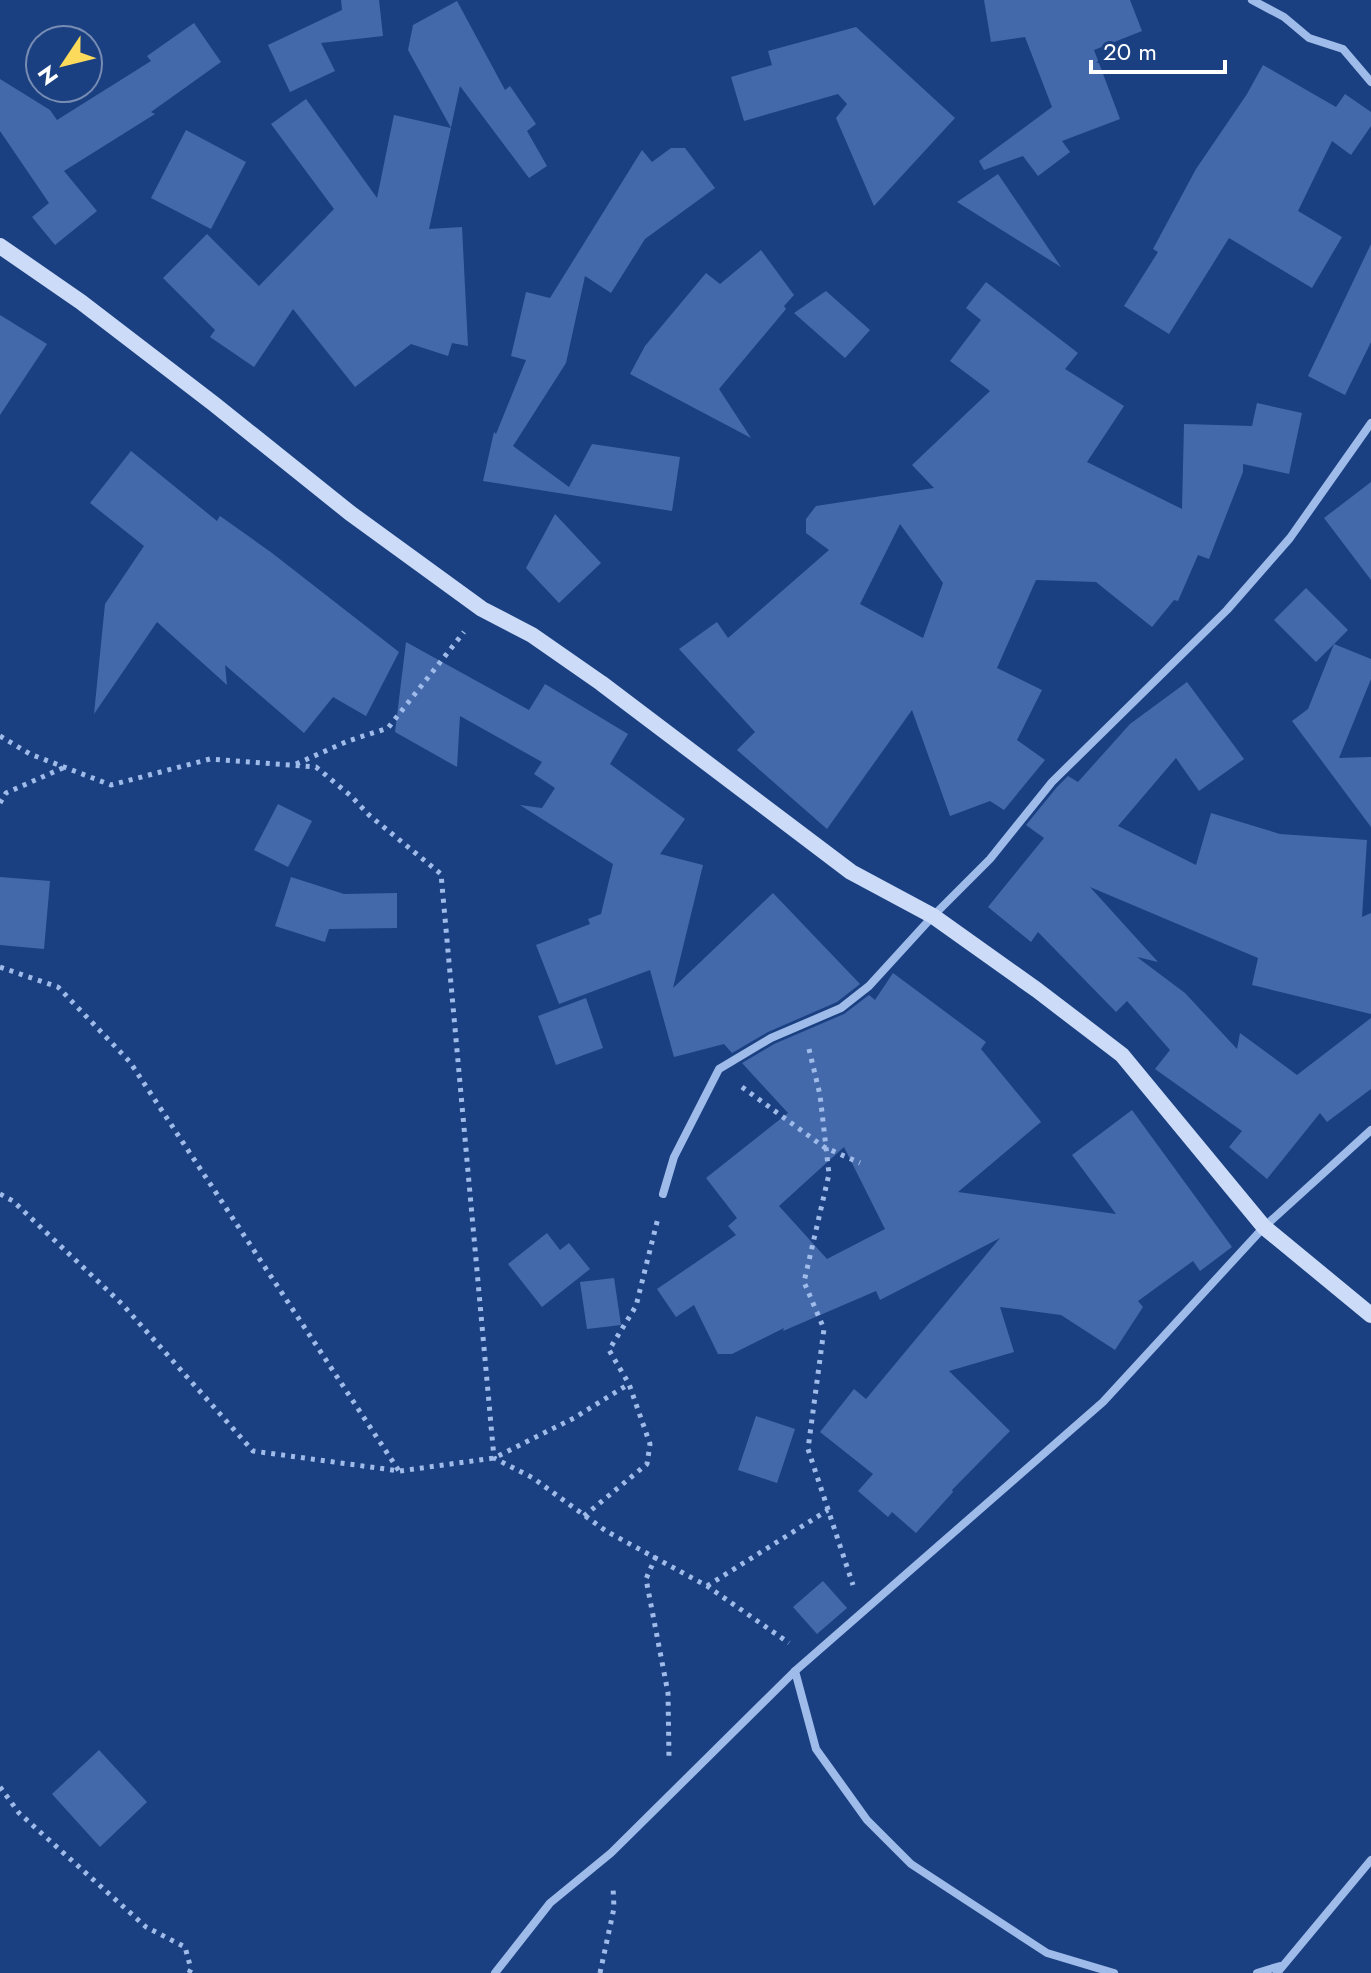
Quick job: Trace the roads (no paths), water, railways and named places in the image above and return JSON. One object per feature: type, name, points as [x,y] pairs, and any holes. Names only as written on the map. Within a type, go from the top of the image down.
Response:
[{"type":"main road","points":[[0,246],[81,302],[350,513],[482,609],[532,635],[601,683],[851,872],[933,916],[1122,1055],[1264,1227],[1371,1315]]},
{"type":"street","points":[[1252,0],[1284,17],[1309,38],[1343,49],[1371,82]]},
{"type":"street","points":[[663,1194],[674,1157],[719,1069],[771,1038],[841,1008],[869,986],[990,859],[1052,782],[1227,610],[1290,538],[1371,423]]},
{"type":"street","points":[[495,1973],[550,1903],[611,1853],[810,1657],[1103,1402],[1264,1227],[1371,1130]]},
{"type":"street","points":[[795,1671],[816,1749],[867,1820],[911,1864],[1047,1953],[1114,1973]]},
{"type":"street","points":[[1257,1973],[1279,1969],[1371,1860]]}]
